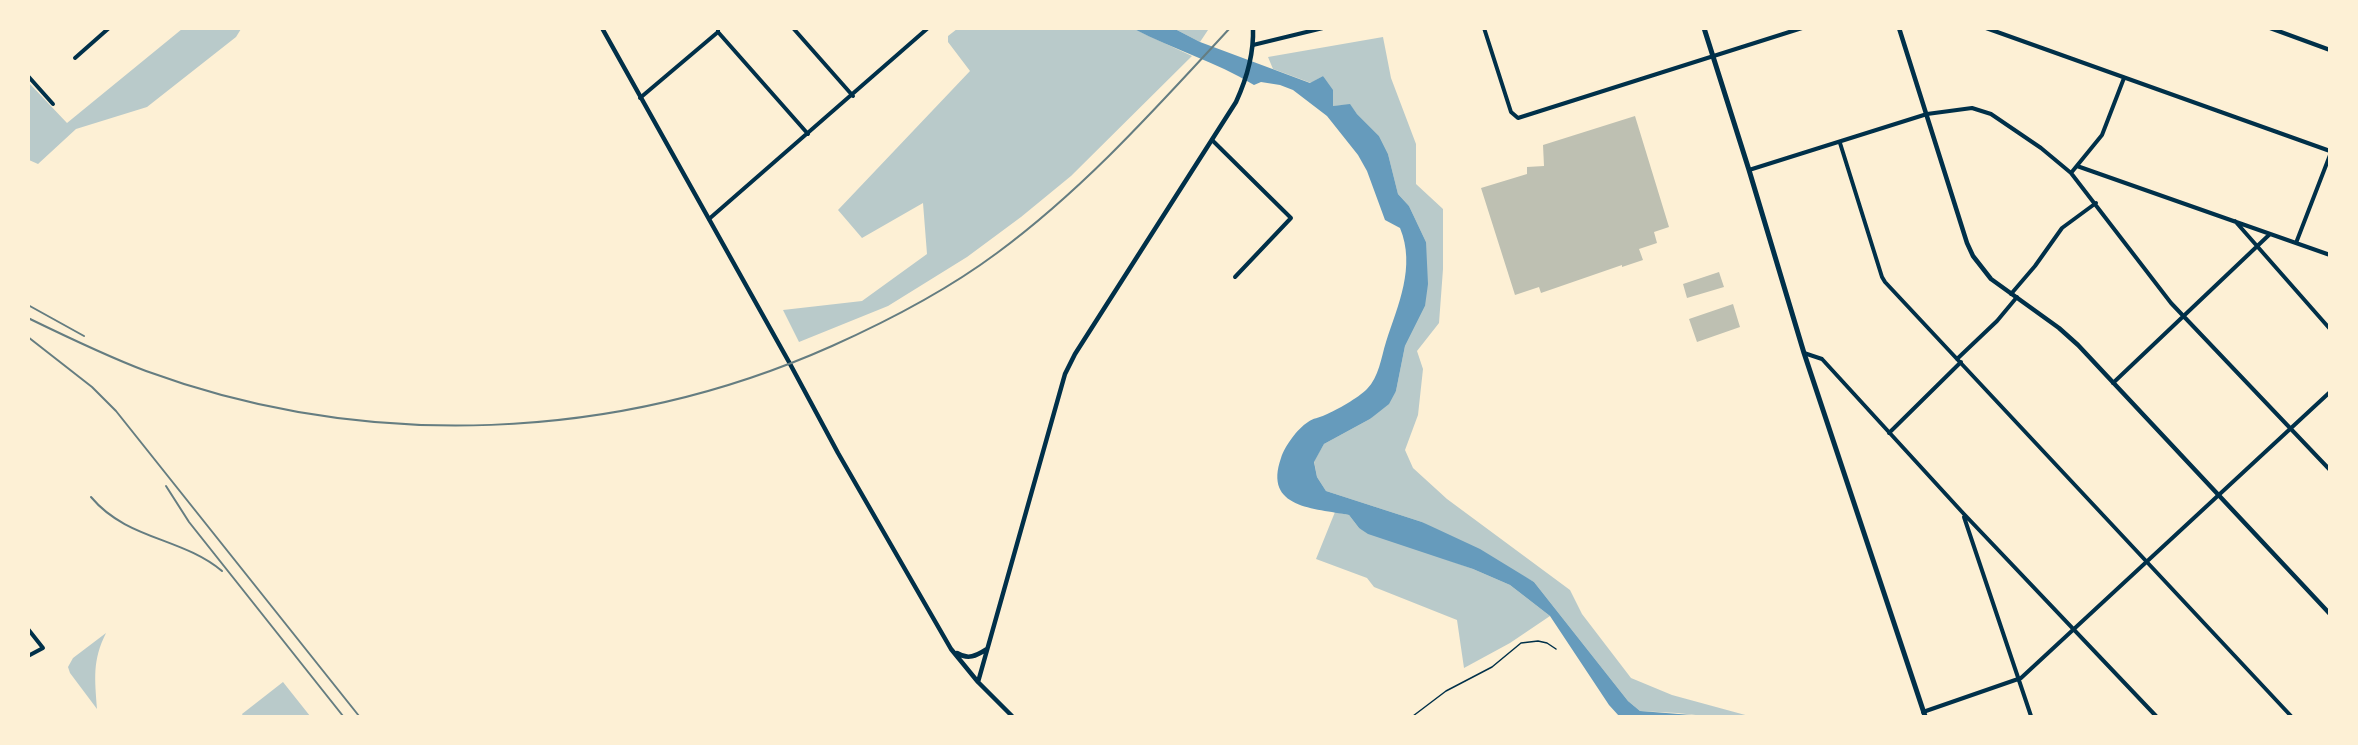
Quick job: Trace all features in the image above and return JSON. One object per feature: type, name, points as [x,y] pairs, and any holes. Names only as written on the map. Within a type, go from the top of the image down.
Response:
[{"type":"main road","points":[[1704,28],[1804,353],[1924,714]]},
{"type":"street","points":[[75,58],[109,28]]},
{"type":"street","points":[[602,28],[838,453],[951,649],[978,682],[1012,717]]},
{"type":"street","points":[[793,28],[853,96]]},
{"type":"street","points":[[708,219],[853,96],[928,28]]},
{"type":"street","points":[[978,682],[1050,423],[1070,362],[1212,140],[1242,88],[1253,52],[1253,28]]},
{"type":"street","points":[[1253,45],[1323,28]]},
{"type":"street","points":[[1484,28],[1511,112],[1515,118],[1522,118],[1802,28]]},
{"type":"street","points":[[1899,28],[1973,256],[1991,279],[2072,340],[2330,614]]},
{"type":"street","points":[[1986,28],[2330,153],[2296,243]]},
{"type":"street","points":[[2270,28],[2330,50]]},
{"type":"street","points":[[2007,36],[2009,29]]},
{"type":"street","points":[[640,99],[718,30],[808,134]]},
{"type":"street","points":[[28,76],[53,104]]},
{"type":"street","points":[[2071,172],[2102,135],[2124,78]]},
{"type":"street","points":[[1749,170],[1927,114],[1972,108],[1991,114],[2041,148],[2071,172],[2145,270],[2184,316],[2330,470]]},
{"type":"street","points":[[1212,140],[1291,218],[1236,277]]},
{"type":"street","points":[[1840,142],[1882,277],[2291,717]]},
{"type":"street","points":[[2077,166],[2330,255]]},
{"type":"street","points":[[2011,294],[2035,266],[2062,228],[2096,203]]},
{"type":"street","points":[[2235,221],[2330,329]]},
{"type":"street","points":[[2113,383],[2270,234]]},
{"type":"street","points":[[1889,433],[1997,321],[2017,297]]},
{"type":"street","points":[[1804,353],[1822,359],[1963,513],[2156,717]]},
{"type":"street","points":[[1924,714],[2018,678],[2330,392]]},
{"type":"street","points":[[1963,513],[2031,717]]},
{"type":"street","points":[[28,629],[43,648],[28,656]]},
{"type":"street","points":[[951,649],[962,656],[972,657],[987,649]]},
{"type":"lane","points":[[1413,717],[1446,691],[1492,666],[1521,643],[1538,640],[1556,649]]},
{"type":"shaded area","points":[[182,29],[241,29],[236,37],[147,107],[76,129],[38,164],[29,160],[29,83],[67,123]]},
{"type":"shaded area","points":[[957,29],[1134,29],[1192,56],[1071,176],[967,257],[888,306],[799,342],[783,310],[862,301],[927,254],[923,203],[862,238],[838,210],[970,71],[948,42],[948,36]]},
{"type":"shaded area","points":[[1175,29],[1208,30],[1200,42]]},
{"type":"shaded area","points":[[1383,37],[1391,78],[1416,144],[1416,184],[1443,209],[1443,269],[1439,323],[1417,351],[1423,369],[1418,415],[1405,450],[1413,468],[1447,499],[1570,590],[1582,614],[1631,678],[1672,695],[1749,716],[1705,716],[1640,711],[1628,701],[1534,582],[1422,522],[1326,491],[1317,477],[1314,461],[1324,444],[1370,419],[1396,391],[1405,346],[1425,306],[1426,242],[1409,206],[1398,194],[1388,154],[1379,136],[1350,105],[1333,106],[1323,76],[1311,83],[1273,69],[1268,57]]},
{"type":"shaded area","points":[[1335,512],[1349,515],[1359,528],[1473,569],[1510,585],[1550,616],[1510,643],[1464,668],[1457,620],[1374,587],[1367,578],[1316,559]]},
{"type":"shaded area","points":[[106,633],[96,661],[97,709],[68,667],[73,658]]},
{"type":"shaded area","points":[[283,682],[310,716],[243,716],[242,714]]},
{"type":"water","points":[[1134,29],[1175,29],[1200,42],[1310,83],[1323,76],[1333,90],[1333,106],[1350,104],[1379,136],[1388,154],[1398,194],[1409,206],[1426,242],[1428,284],[1425,306],[1405,346],[1396,391],[1389,404],[1370,419],[1324,444],[1314,462],[1317,477],[1326,491],[1422,522],[1480,549],[1534,582],[1628,701],[1640,711],[1705,716],[1619,716],[1609,705],[1550,616],[1510,585],[1473,569],[1368,534],[1359,528],[1349,515],[1308,507],[1286,497],[1279,487],[1277,475],[1283,453],[1292,438],[1310,421],[1347,404],[1358,396],[1367,389],[1377,373],[1404,286],[1406,257],[1400,228],[1385,220],[1367,171],[1358,155],[1327,116],[1293,90],[1261,82],[1254,85],[1225,69]]},
{"type":"building","points":[[1635,116],[1669,227],[1654,232],[1657,243],[1639,249],[1643,260],[1541,293],[1539,287],[1515,295],[1481,188],[1527,174],[1527,167],[1544,166],[1543,145]]},
{"type":"building","points":[[1719,272],[1724,287],[1687,298],[1683,284]]},
{"type":"building","points":[[1733,304],[1740,327],[1697,342],[1689,319]]},
{"type":"railway","points":[[28,318],[101,353],[146,371],[230,397],[316,415],[403,424],[491,425],[579,417],[665,402],[750,378],[832,346],[917,304],[978,267],[1029,228],[1090,174],[1230,28]]},
{"type":"railway","points":[[28,305],[84,336]]},
{"type":"railway","points":[[28,337],[92,387],[116,411],[359,716]]},
{"type":"railway","points":[[166,486],[189,522],[343,716]]},
{"type":"railway","points":[[91,497],[121,522],[189,551],[222,571]]}]
